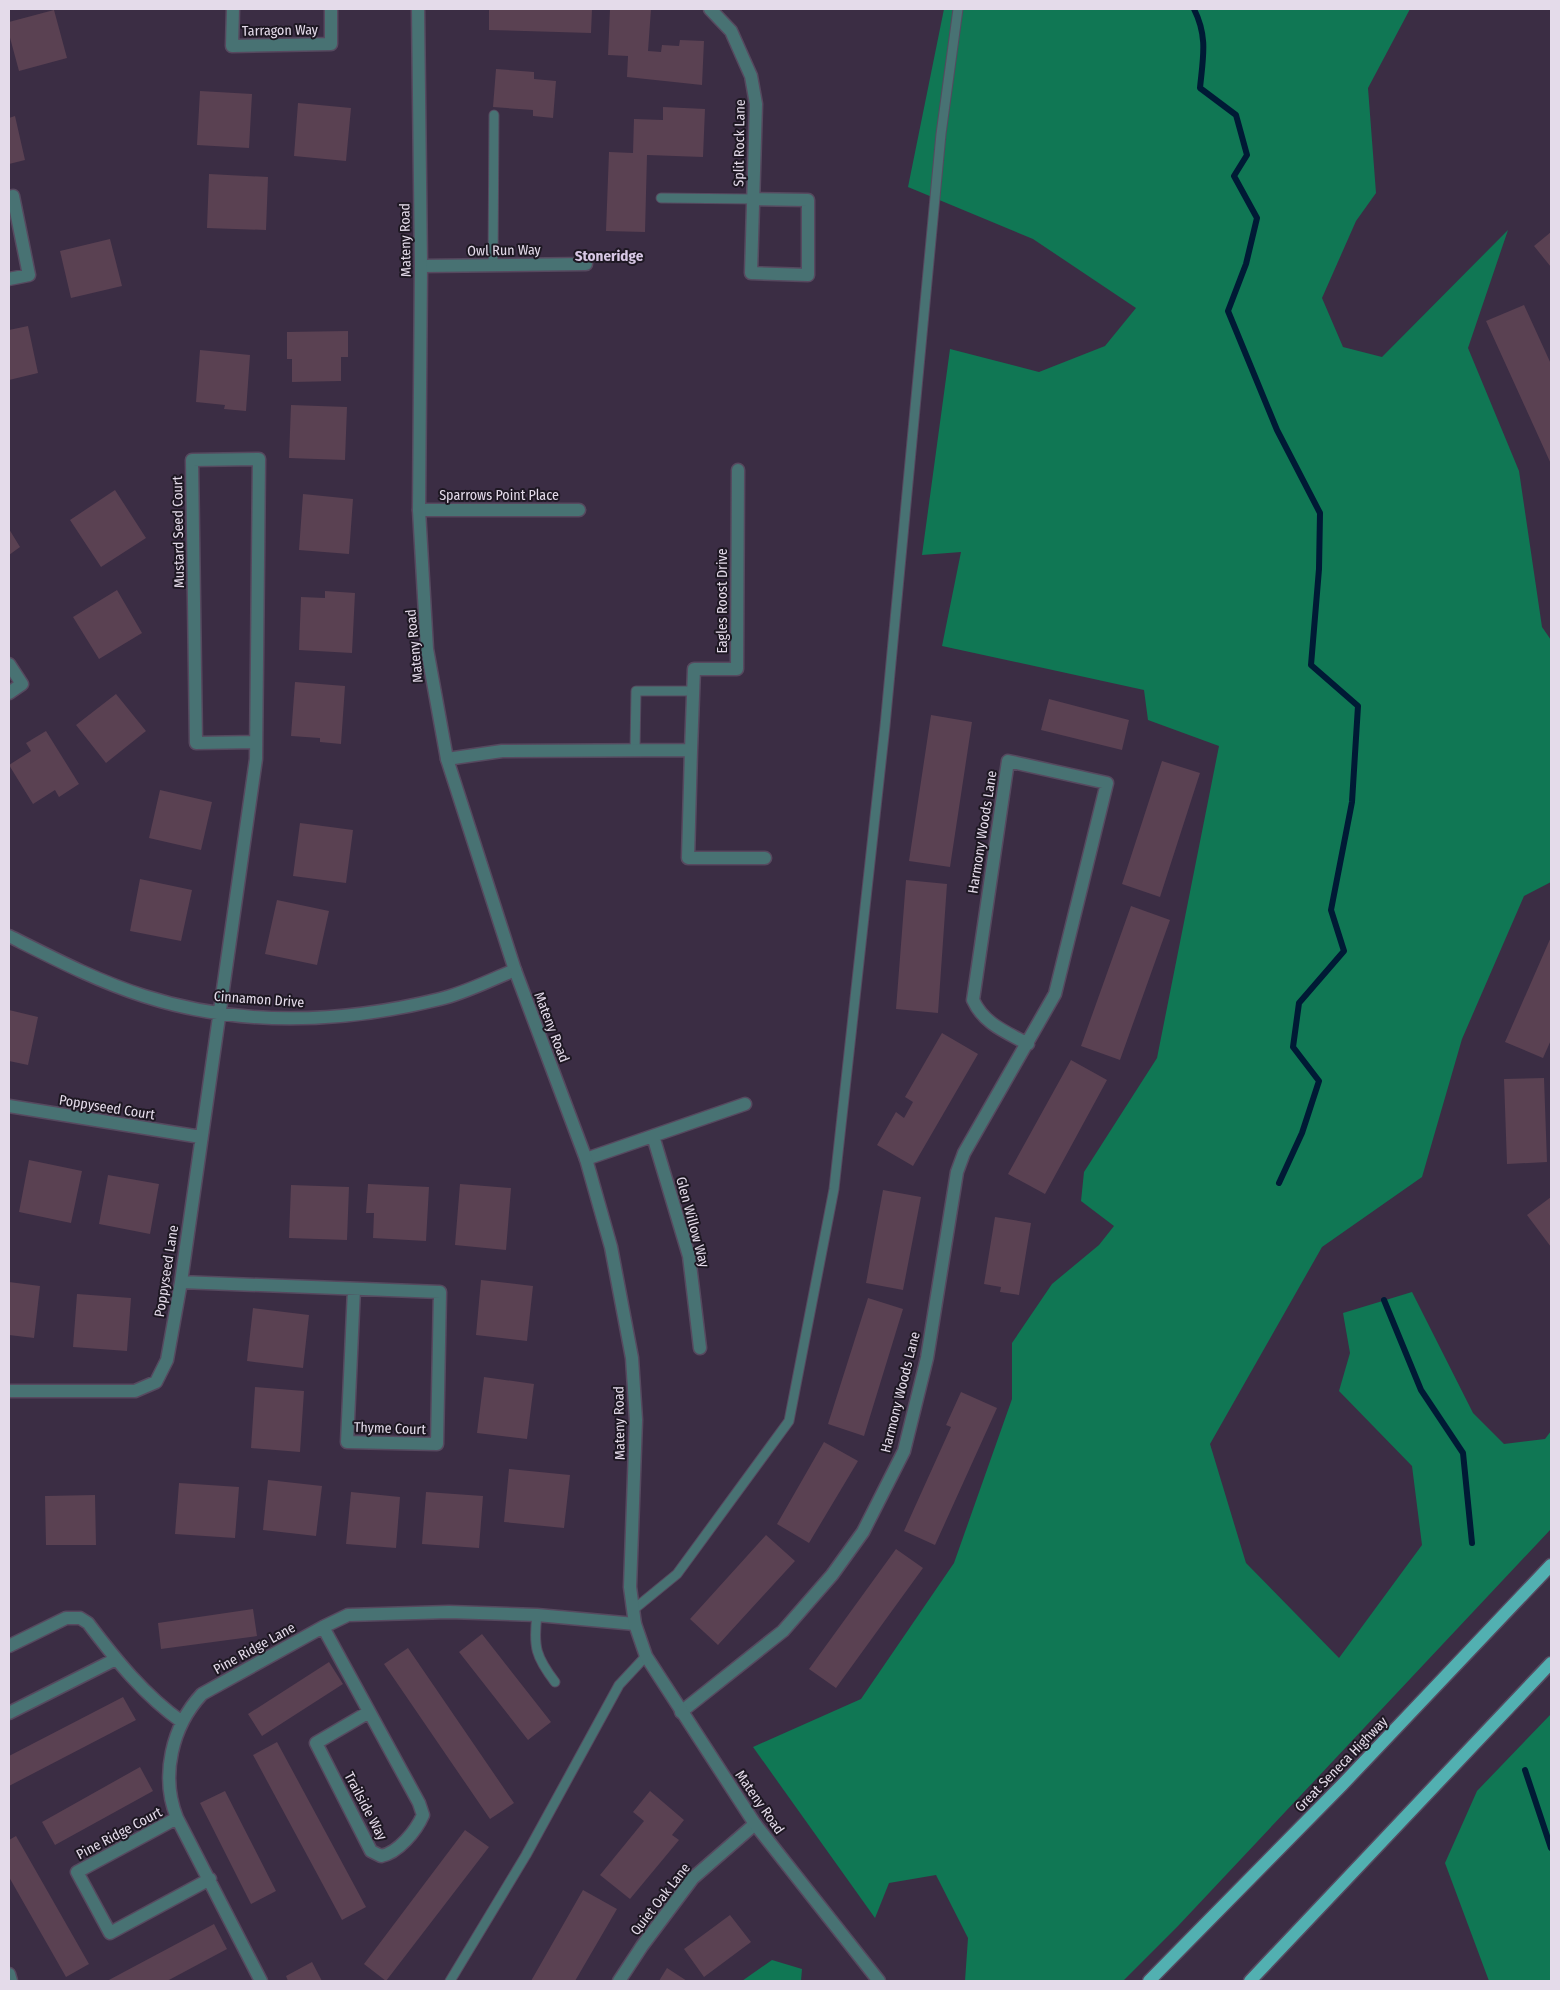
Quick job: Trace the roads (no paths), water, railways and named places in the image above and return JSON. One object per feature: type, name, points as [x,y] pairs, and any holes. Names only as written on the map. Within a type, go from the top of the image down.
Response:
[{"type":"main road","name":"Great Seneca Highway","points":[[1149,1981],[1335,1792],[1551,1565]]},
{"type":"main road","points":[[1250,1981],[1551,1663]]},
{"type":"street","name":"Tarragon Way","points":[[233,9],[232,46],[331,44],[331,9]]},
{"type":"street","name":"Mateny Road","points":[[418,9],[421,266],[419,510],[427,648],[447,759],[514,970],[586,1160],[611,1247],[632,1358],[636,1420],[630,1588],[635,1624],[646,1656],[756,1824],[879,1981]]},
{"type":"street","name":"Split Rock Lane","points":[[712,9],[730,31],[751,76],[756,104],[753,199],[751,273],[808,275],[808,200],[753,199]]},
{"type":"street","points":[[9,197],[13,196],[30,275],[9,279]]},
{"type":"street","name":"Owl Run Way","points":[[421,266],[586,264]]},
{"type":"street","name":"Mustard Seed Court","points":[[220,1014],[256,759],[259,459],[192,460],[196,743],[256,742]]},
{"type":"street","name":"Eagles Roost Drive","points":[[738,470],[737,669],[694,669],[688,858],[765,858]]},
{"type":"street","name":"Sparrows Point Place","points":[[419,510],[579,510]]},
{"type":"street","points":[[9,664],[22,684],[9,693]]},
{"type":"street","points":[[447,759],[502,751],[691,750]]},
{"type":"street","name":"Harmony Woods Lane","points":[[681,1712],[782,1631],[832,1575],[863,1532],[904,1450],[927,1358],[957,1172],[964,1154],[1028,1044],[1055,994],[1107,783],[1008,761],[973,1000],[979,1014],[1028,1044]]},
{"type":"street","name":"Cinnamon Drive","points":[[9,936],[101,980],[145,996],[220,1014],[290,1019],[370,1013],[442,998],[514,970]]},
{"type":"street","name":"Poppyseed Lane","points":[[9,1391],[134,1391],[156,1382],[167,1360],[181,1282],[200,1137],[220,1014]]},
{"type":"street","points":[[586,1160],[745,1104]]},
{"type":"street","name":"Poppyseed Court","points":[[9,1106],[200,1137]]},
{"type":"street","name":"Glen Willow Way","points":[[653,1136],[689,1256],[700,1348]]},
{"type":"street","name":"Thyme Court","points":[[181,1282],[440,1292],[437,1444],[347,1442],[354,1289]]},
{"type":"street","name":"Pine Ridge Lane","points":[[261,1981],[177,1818],[168,1791],[168,1778],[173,1750],[182,1722],[189,1708],[202,1694],[348,1615],[408,1612],[537,1615],[635,1624]]},
{"type":"street","points":[[9,1646],[66,1618],[80,1618],[88,1623],[138,1685],[160,1707],[182,1722]]},
{"type":"street","name":"Trailside Way","points":[[323,1627],[419,1803],[423,1815],[418,1827],[390,1854],[380,1856],[371,1850],[316,1743],[369,1712]]},
{"type":"street","points":[[9,1713],[116,1659]]},
{"type":"street","name":"Pine Ridge Court","points":[[177,1818],[78,1872],[110,1933],[210,1880]]},
{"type":"street","name":"Quiet Oak Lane","points":[[620,1981],[642,1946],[693,1878],[756,1824]]},
{"type":"street","points":[[9,1974],[11,1981]]},
{"type":"lane","points":[[633,1610],[677,1574],[789,1421],[834,1189],[884,736],[941,134],[958,9]]},
{"type":"lane","points":[[493,265],[494,115]]},
{"type":"lane","points":[[661,198],[753,199]]},
{"type":"lane","points":[[635,750],[636,691],[693,691]]},
{"type":"lane","points":[[537,1615],[534,1641],[537,1654],[555,1682]]},
{"type":"lane","points":[[450,1981],[526,1855],[619,1685],[646,1656]]},
{"type":"waterway","points":[[1194,9],[1203,38],[1200,88],[1236,115],[1247,155],[1234,176],[1257,218],[1246,264],[1228,311],[1277,430],[1320,513],[1319,569],[1311,665],[1358,706],[1352,802],[1331,910],[1344,951],[1299,1003],[1293,1047],[1319,1081],[1302,1133],[1279,1183]]},
{"type":"waterway","points":[[1384,1300],[1421,1390],[1463,1453],[1472,1543]]},
{"type":"waterway","points":[[1525,1770],[1551,1848]]},
{"type":"district","name":"Stoneridge","points":[[609,256]]}]
